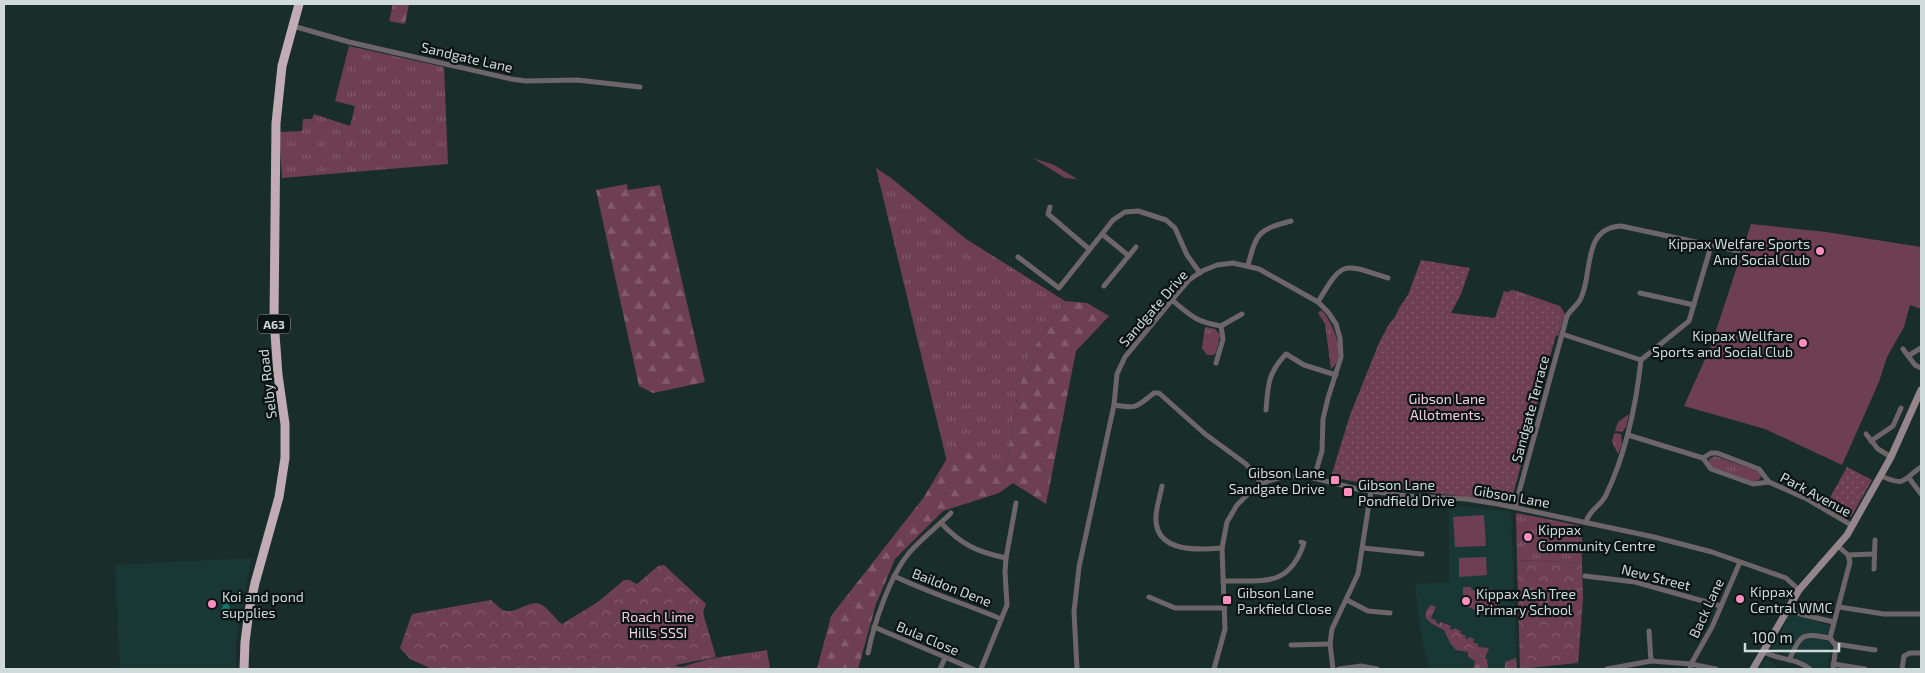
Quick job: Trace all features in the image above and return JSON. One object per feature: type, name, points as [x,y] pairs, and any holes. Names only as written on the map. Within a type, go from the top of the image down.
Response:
[{"type":"highway","name":"Selby Road","points":[[244,669],[249,611],[279,498],[285,458],[285,424],[278,375],[274,320],[276,123],[282,66],[299,4]]},
{"type":"main road","points":[[1753,669],[1799,590],[1839,547],[1853,526],[1891,457],[1921,390]]},
{"type":"street","name":"Sandgate Lane","points":[[293,26],[349,42],[526,82],[592,80],[640,87]]},
{"type":"street","points":[[1050,207],[1045,215],[1089,249]]},
{"type":"street","points":[[1018,257],[1059,288],[1113,220],[1125,212],[1138,212],[1169,222],[1176,228],[1187,255],[1200,273]]},
{"type":"street","points":[[1248,265],[1255,240],[1260,233],[1268,228],[1291,221]]},
{"type":"street","name":"Sandgate Terrace","points":[[1515,507],[1567,316],[1581,298],[1593,244],[1598,236],[1606,230],[1621,226],[1711,246]]},
{"type":"street","points":[[1102,234],[1129,256]]},
{"type":"street","points":[[1586,522],[1589,514],[1606,495],[1628,435],[1641,360],[1689,321],[1711,246],[1738,251]]},
{"type":"street","points":[[1104,286],[1136,247]]},
{"type":"street","name":"Sandgate Drive","points":[[1077,669],[1074,612],[1079,566],[1114,405],[1117,374],[1126,357],[1172,300],[1189,280],[1200,273],[1222,264],[1248,265],[1264,271],[1318,302],[1331,316],[1339,333],[1341,357],[1323,419],[1322,451],[1314,478]]},
{"type":"street","points":[[1318,302],[1333,277],[1344,269],[1357,268],[1388,278]]},
{"type":"street","points":[[1640,293],[1694,305]]},
{"type":"street","points":[[1172,300],[1196,320],[1221,326],[1242,314]]},
{"type":"street","points":[[1216,363],[1223,340],[1221,326]]},
{"type":"street","points":[[1562,334],[1641,360]]},
{"type":"street","points":[[1908,356],[1921,348]]},
{"type":"street","points":[[1903,349],[1914,364],[1921,368]]},
{"type":"street","points":[[1266,410],[1269,379],[1275,366],[1286,354],[1304,365],[1336,375]]},
{"type":"street","points":[[1114,405],[1132,407],[1146,401],[1152,394],[1159,393],[1205,434],[1246,464],[1262,484]]},
{"type":"street","points":[[1871,441],[1893,426],[1901,408]]},
{"type":"street","points":[[1866,434],[1878,449],[1891,457]]},
{"type":"street","name":"Park Avenue","points":[[1628,435],[1702,458],[1711,469],[1753,484],[1769,482]]},
{"type":"street","name":"Park Avenue","points":[[1702,458],[1717,453],[1759,469],[1769,482],[1816,504],[1853,526]]},
{"type":"street","points":[[1881,476],[1895,482],[1909,478],[1921,467]]},
{"type":"street","name":"Gibson Lane","points":[[1214,669],[1224,634],[1222,548],[1225,528],[1233,511],[1246,496],[1262,484],[1287,476],[1314,478],[1371,491],[1417,497],[1472,500],[1515,507],[1688,544],[1786,578],[1799,590]]},
{"type":"street","points":[[1909,478],[1921,494]]},
{"type":"street","points":[[1162,486],[1156,518],[1157,527],[1162,535],[1172,544],[1185,549],[1222,548]]},
{"type":"street","points":[[1333,669],[1330,644],[1334,624],[1358,574],[1371,491]]},
{"type":"street","points":[[980,669],[1002,619],[1008,600],[1005,572],[1006,558],[1016,503]]},
{"type":"street","points":[[868,653],[874,627],[894,576],[915,546],[951,513]]},
{"type":"street","points":[[941,523],[954,538],[967,546],[978,551],[1006,558]]},
{"type":"street","points":[[1874,570],[1875,540]]},
{"type":"street","points":[[1223,581],[1270,580],[1283,575],[1291,569],[1299,558],[1304,543],[1300,542]]},
{"type":"street","points":[[1830,638],[1849,566],[1848,555],[1839,547]]},
{"type":"street","points":[[1363,548],[1422,554]]},
{"type":"street","points":[[1848,555],[1874,554]]},
{"type":"street","name":"Back Lane","points":[[1691,667],[1740,562]]},
{"type":"street","name":"Baildon Dene","points":[[894,576],[932,594],[1002,619]]},
{"type":"street","name":"New Street","points":[[1585,576],[1635,582],[1721,606]]},
{"type":"street","points":[[1149,596],[1175,608],[1224,608]]},
{"type":"street","points":[[1347,600],[1372,612],[1390,613]]},
{"type":"street","points":[[1838,607],[1884,614],[1921,614]]},
{"type":"street","points":[[1788,608],[1800,614],[1834,622]]},
{"type":"street","name":"Bula Close","points":[[874,627],[973,669]]},
{"type":"street","points":[[1649,631],[1651,661]]},
{"type":"street","points":[[1789,660],[1798,640],[1810,634],[1830,638],[1836,644],[1875,650]]},
{"type":"street","points":[[1291,645],[1330,644]]},
{"type":"street","points":[[1836,644],[1833,667],[1865,669]]},
{"type":"street","points":[[1764,652],[1772,656],[1804,664],[1810,669]]},
{"type":"street","points":[[1902,669],[1904,656],[1910,653],[1921,653]]},
{"type":"street","points":[[940,669],[945,658]]},
{"type":"street","points":[[1607,669],[1651,661],[1716,669]]},
{"type":"street","points":[[1339,669],[1361,666],[1377,669]]},
{"type":"shaded area","name":"Kippax Ash Tree Primary School","points":[[1449,506],[1511,511],[1517,669],[1430,669],[1422,642],[1415,584],[1449,582]]},
{"type":"shaded area","points":[[252,558],[236,641],[236,669],[120,669],[115,565]]},
{"type":"shaded area","points":[[1790,613],[1831,626],[1827,641],[1831,644],[1827,669],[1816,669],[1773,648]]},
{"type":"shaded area","points":[[1765,659],[1776,665],[1776,669],[1760,669]]},
{"type":"green space","points":[[393,4],[409,4],[405,24],[389,21]]},
{"type":"green space","points":[[349,46],[444,67],[448,164],[282,178],[279,132],[302,131],[303,119],[312,119],[314,114],[350,126],[355,106],[335,101]]},
{"type":"green space","points":[[1033,158],[1054,165],[1077,179],[1065,178]]},
{"type":"green space","points":[[876,168],[966,239],[1065,301],[1031,352],[1018,391],[1005,473],[956,446],[947,462]]},
{"type":"green space","points":[[627,184],[628,190],[660,185],[705,382],[653,393],[639,386],[596,190]]},
{"type":"green space","name":"Kippax Wellfare Sports and Social Club","points":[[1751,224],[1826,232],[1921,247],[1921,309],[1910,305],[1904,327],[1887,357],[1879,382],[1842,465],[1765,429],[1684,406],[1711,346]]},
{"type":"green space","name":"Gibson Lane Allotments.","points":[[1421,260],[1470,268],[1461,294],[1451,313],[1495,318],[1504,291],[1559,310],[1561,316],[1511,502],[1387,488],[1331,477],[1350,415],[1379,343],[1408,295]]},
{"type":"green space","points":[[1512,290],[1560,306],[1565,314],[1558,336],[1555,335],[1561,316],[1507,292]]},
{"type":"green space","points":[[1065,301],[1087,303],[1109,316],[1076,351],[1046,504],[1013,483],[999,493],[943,511],[895,559],[876,604],[858,669],[817,669],[831,616],[924,497],[955,445],[1005,473],[1018,391],[1031,352]]},
{"type":"green space","points":[[1322,310],[1334,331],[1339,348],[1339,356],[1331,369],[1325,324],[1318,313]]},
{"type":"green space","points":[[1205,327],[1215,329],[1220,335],[1216,353],[1213,355],[1207,355],[1202,348]]},
{"type":"green space","points":[[1629,414],[1626,427],[1622,432],[1615,431],[1618,422]]},
{"type":"green space","points":[[1614,433],[1621,434],[1622,444],[1618,454],[1612,442]]},
{"type":"green space","points":[[1715,456],[1758,471],[1761,476],[1760,479],[1754,482],[1712,467],[1709,459]]},
{"type":"green space","points":[[1847,467],[1872,480],[1851,517],[1827,503]]},
{"type":"green space","points":[[1516,513],[1582,526],[1582,563],[1517,560]]},
{"type":"green space","points":[[1484,515],[1486,546],[1455,547],[1453,517]]},
{"type":"green space","points":[[1486,557],[1487,575],[1459,577],[1459,558]]},
{"type":"green space","points":[[1517,560],[1582,563],[1583,599],[1578,663],[1520,669]]},
{"type":"green space","name":"Roach Lime Hills SSSI","points":[[664,565],[706,604],[703,613],[716,657],[676,665],[674,669],[432,669],[410,659],[400,648],[412,614],[491,600],[501,609],[508,611],[537,603],[547,609],[562,624],[598,602],[624,580],[637,584],[658,566]]},
{"type":"green space","points":[[1463,587],[1471,587],[1471,589],[1477,592],[1481,587],[1486,592],[1489,589],[1493,590],[1494,595],[1496,595],[1497,611],[1495,615],[1476,607],[1475,610],[1468,607],[1471,600],[1463,595]]},
{"type":"green space","points":[[1431,605],[1436,607],[1431,618],[1437,621],[1436,623],[1439,624],[1440,622],[1451,626],[1450,629],[1453,630],[1454,628],[1461,631],[1460,633],[1466,636],[1465,638],[1474,639],[1473,642],[1478,644],[1478,647],[1489,648],[1485,658],[1456,650],[1450,643],[1444,630],[1431,623],[1426,617],[1427,610]]},
{"type":"green space","points":[[767,650],[770,669],[496,669],[627,656],[682,667],[708,659]]},
{"type":"green space","points":[[1468,652],[1487,659],[1488,669],[1473,669],[1475,661],[1468,657]]},
{"type":"green space","points":[[1516,658],[1517,669],[1505,669],[1505,662]]},
{"type":"water","points":[[224,602],[228,603],[231,611],[227,617],[223,617],[221,611]]},
{"type":"place","name":"Kippax Welfare Sports And Social Club","points":[[1820,251]]},
{"type":"place","name":"Kippax Wellfare Sports and Social Club","points":[[1803,343]]},
{"type":"place","name":"Gibson Lane Sandgate Drive","points":[[1335,480]]},
{"type":"place","name":"Gibson Lane Pondfield Drive","points":[[1348,492]]},
{"type":"place","name":"Kippax Community Centre","points":[[1528,537]]},
{"type":"place","name":"Kippax Central WMC","points":[[1740,599]]},
{"type":"place","name":"Gibson Lane Parkfield Close","points":[[1227,600]]},
{"type":"place","name":"Kippax Ash Tree Primary School","points":[[1466,601]]},
{"type":"place","name":"Koi and pond supplies","points":[[212,604]]}]
